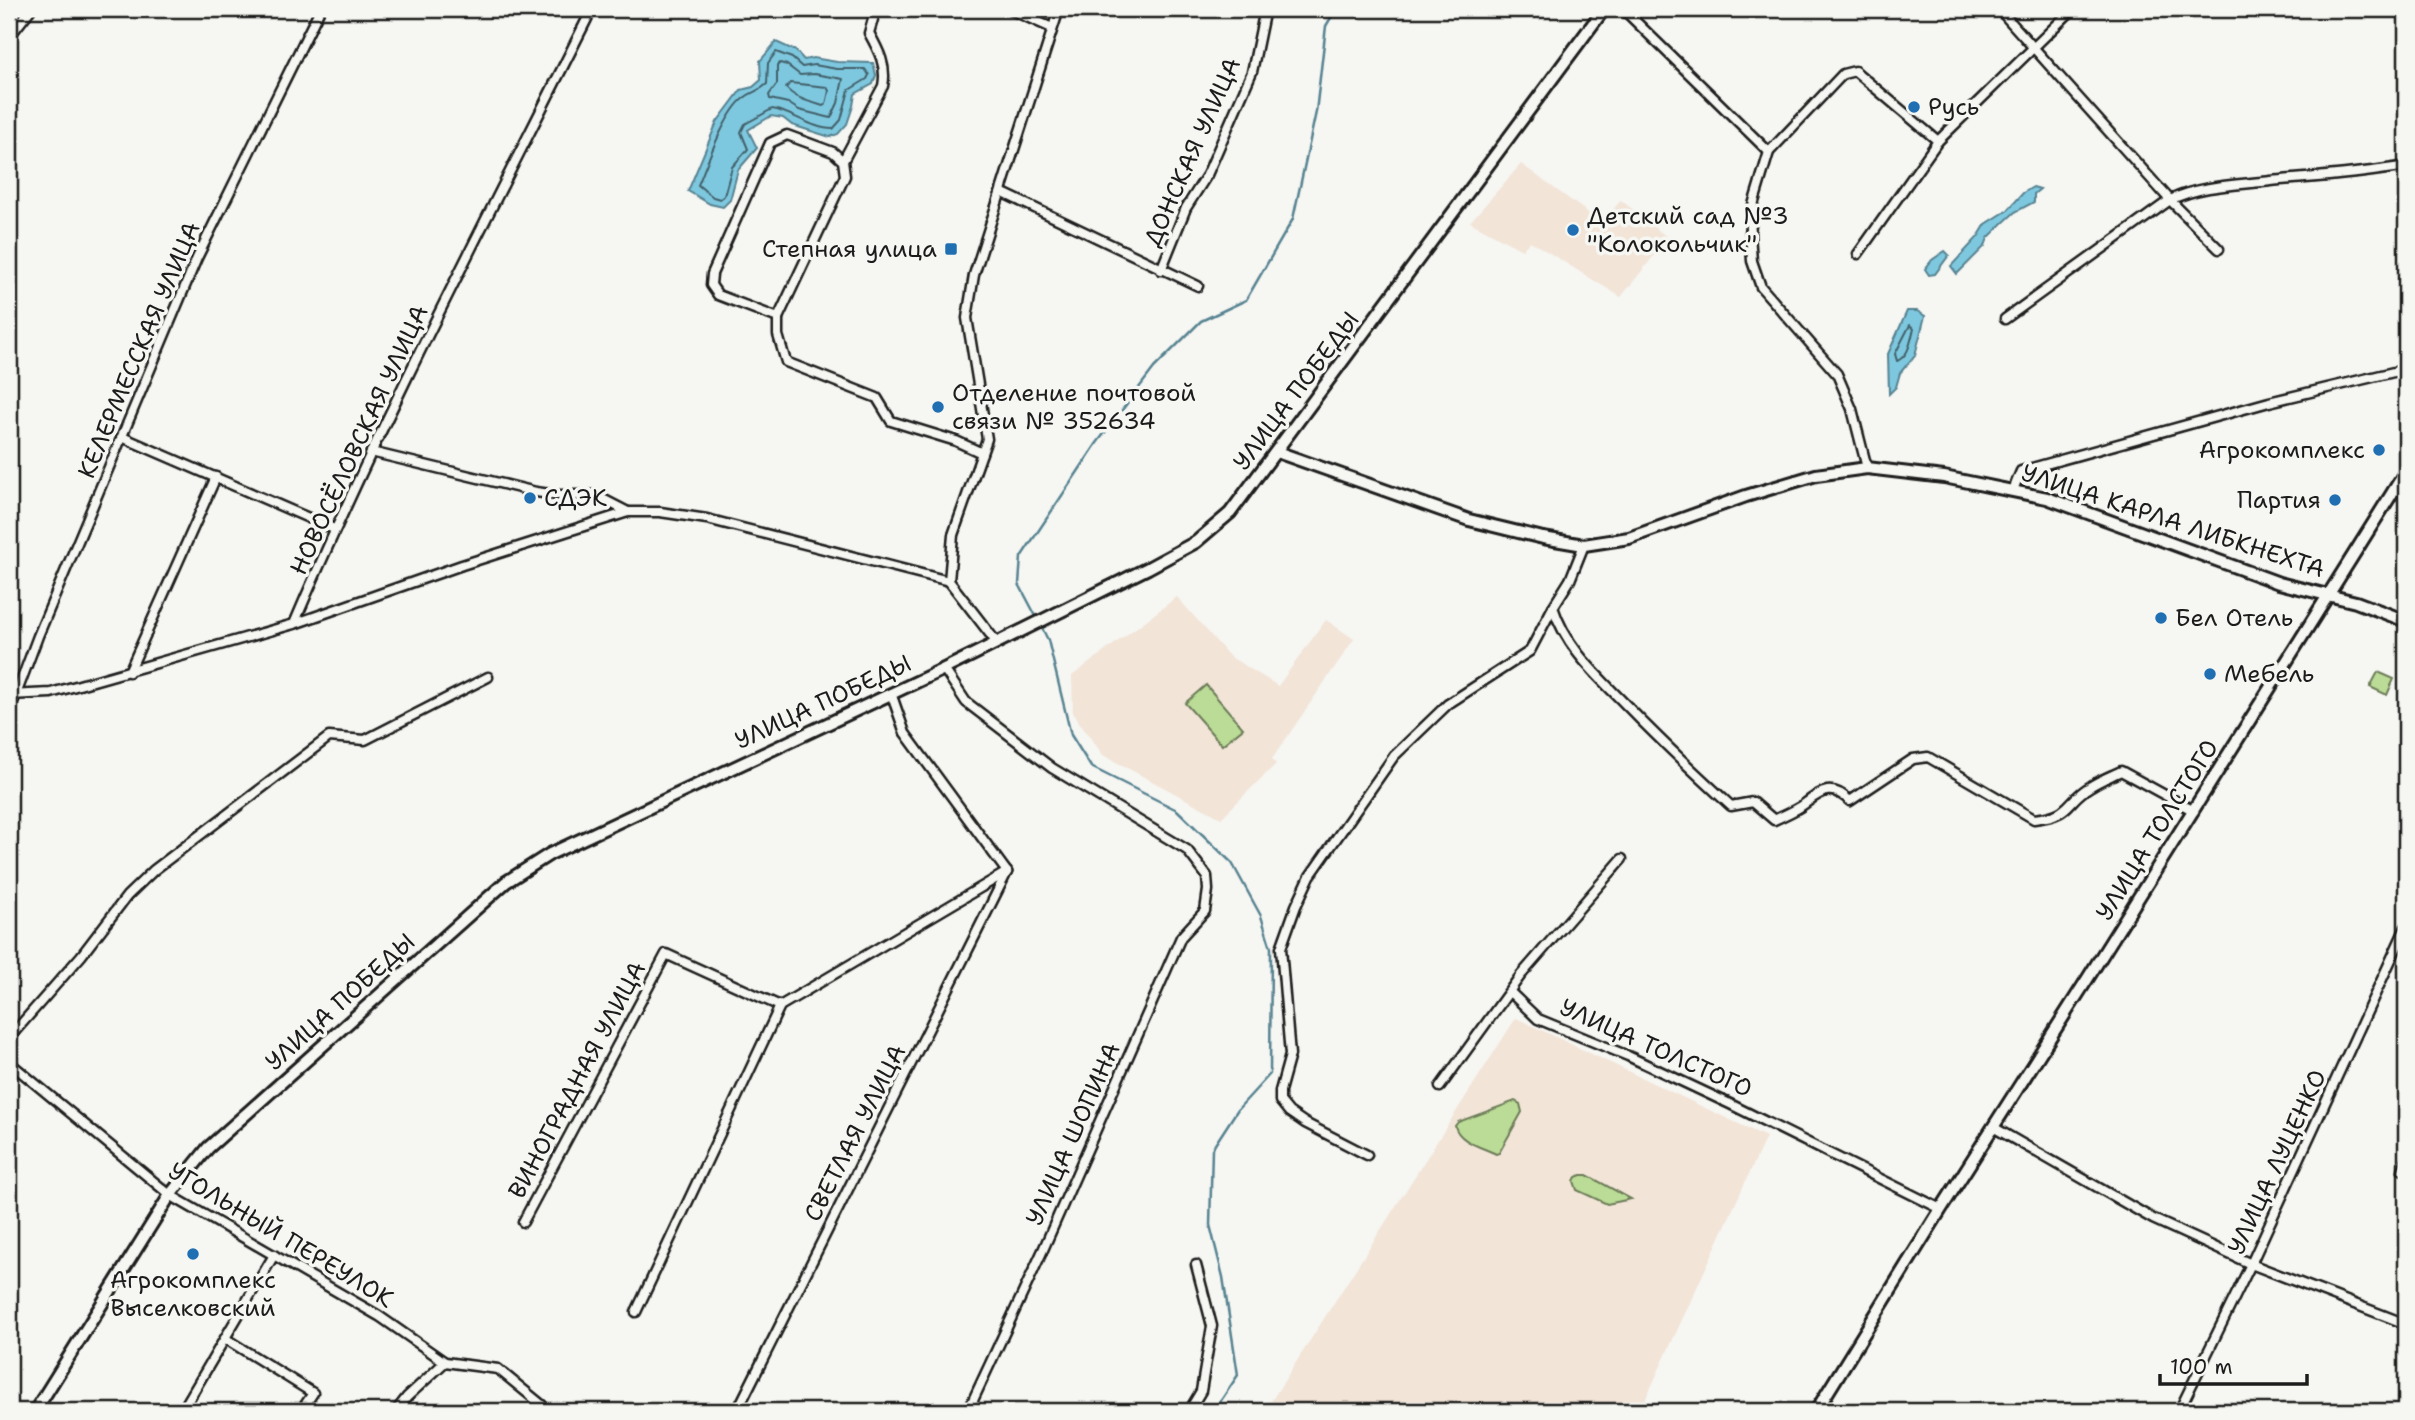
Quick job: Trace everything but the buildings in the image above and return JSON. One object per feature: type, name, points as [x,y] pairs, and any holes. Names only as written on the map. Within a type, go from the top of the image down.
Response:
[{"type":"street","points":[[9,37],[31,9]]},
{"type":"street","name":"КЕЛЕРМЕССКАЯ УЛИЦА","points":[[9,713],[13,695],[197,258],[320,9]]},
{"type":"street","name":"НОВОСЁЛОВСКАЯ УЛИЦА","points":[[294,624],[334,529],[371,452],[592,9]]},
{"type":"street","points":[[876,9],[869,33],[880,52],[886,72],[883,86],[843,161],[845,176],[778,318],[778,335],[786,362],[877,398],[891,421],[957,441],[982,453]]},
{"type":"street","points":[[1009,9],[1052,28]]},
{"type":"street","points":[[949,581],[953,535],[987,439],[967,318],[974,275],[1059,9]]},
{"type":"street","name":"ДОНСКАЯ УЛИЦА","points":[[1161,270],[1186,208],[1207,175],[1252,72],[1265,9]]},
{"type":"street","name":"УЛИЦА ПОБЕДЫ","points":[[35,1411],[170,1195],[208,1148],[506,883],[550,854],[1050,617],[1196,542],[1230,513],[1604,9]]},
{"type":"street","points":[[1623,9],[1769,152]]},
{"type":"street","points":[[1999,9],[2170,200],[2220,249]]},
{"type":"street","points":[[1858,254],[1938,141],[2073,9]]},
{"type":"street","points":[[1867,467],[1852,409],[1837,374],[1761,287],[1752,261],[1753,205],[1769,152],[1843,74],[1855,71],[1938,141]]},
{"type":"street","points":[[778,318],[718,295],[711,285],[712,274],[770,143],[787,135],[834,152],[843,161]]},
{"type":"street","points":[[2005,319],[2181,194],[2214,187],[2371,172],[2406,166]]},
{"type":"street","points":[[1001,192],[1198,286]]},
{"type":"street","points":[[2014,490],[2021,471],[2269,402],[2406,369]]},
{"type":"street","points":[[122,437],[334,529]]},
{"type":"street","points":[[371,452],[536,492],[595,495],[628,512]]},
{"type":"street","name":"УЛИЦА КАРЛА ЛИБКНЕХТА","points":[[1277,452],[1469,520],[1584,545],[1629,538],[1816,475],[1867,467],[1910,472],[2047,498],[2279,583],[2356,601],[2406,621]]},
{"type":"street","name":"УЛИЦА ТОЛСТОГО","points":[[1816,1411],[2406,471]]},
{"type":"street","points":[[129,672],[216,477]]},
{"type":"street","points":[[13,695],[51,693],[294,624],[462,565],[628,512],[660,512],[707,519],[949,581],[997,643]]},
{"type":"street","points":[[1367,1155],[1306,1123],[1289,1112],[1280,1101],[1280,1091],[1290,1055],[1281,948],[1296,905],[1310,876],[1394,756],[1448,704],[1530,651],[1570,580],[1584,545]]},
{"type":"street","points":[[1553,607],[1558,624],[1577,655],[1671,750],[1731,806],[1753,802],[1774,820],[1794,811],[1823,791],[1833,790],[1850,801],[1913,759],[1928,757],[2035,819],[2054,817],[2067,809],[2089,787],[2121,771],[2194,811]]},
{"type":"street","name":"УЛИЦА ШОПИНА","points":[[944,668],[966,702],[1052,768],[1187,850],[1207,876],[1208,890],[1205,911],[1181,937],[1043,1250],[968,1411]]},
{"type":"street","points":[[9,1038],[81,956],[127,896],[154,870],[329,737],[365,740],[488,677]]},
{"type":"street","points":[[636,1312],[780,1006],[1007,872],[905,733],[891,693]]},
{"type":"street","points":[[1440,1087],[1521,975],[1622,859]]},
{"type":"street","name":"СВЕТЛАЯ УЛИЦА","points":[[737,1411],[1007,872]]},
{"type":"street","name":"УЛИЦА ЛУЦЕНКО","points":[[2179,1411],[2251,1264],[2406,927]]},
{"type":"street","name":"ВИНОГРАДНАЯ УЛИЦА","points":[[523,1222],[667,954],[780,1006]]},
{"type":"street","name":"УЛИЦА ТОЛСТОГО","points":[[1510,992],[1538,1018],[1718,1098],[1941,1209]]},
{"type":"street","name":"УГОЛЬНЫЙ ПЕРЕУЛОК","points":[[9,1062],[170,1195],[379,1316],[446,1362],[498,1369],[542,1405],[545,1411]]},
{"type":"street","points":[[1993,1128],[2153,1219],[2251,1264],[2406,1324]]},
{"type":"street","points":[[182,1411],[274,1255]]},
{"type":"street","points":[[1189,1411],[1201,1391],[1212,1326],[1196,1265]]},
{"type":"street","points":[[226,1339],[313,1393],[301,1411]]},
{"type":"street","points":[[396,1411],[407,1397],[446,1362]]},
{"type":"shaded area","name":"Детский сад №3 \"Колокольчик\"","points":[[1521,164],[1602,223],[1621,200],[1668,238],[1621,297],[1530,241],[1522,250],[1470,222]]},
{"type":"shaded area","points":[[1177,597],[1229,656],[1278,686],[1326,620],[1354,639],[1272,759],[1276,764],[1221,818],[1103,755],[1073,714],[1072,676]]},
{"type":"shaded area","points":[[1516,1018],[1766,1137],[1640,1411],[1265,1411]]},
{"type":"green space","points":[[2378,672],[2394,679],[2387,695],[2370,687]]},
{"type":"green space","points":[[1206,685],[1243,728],[1222,745],[1185,703]]},
{"type":"green space","points":[[1515,1101],[1520,1104],[1522,1112],[1499,1153],[1472,1143],[1457,1132],[1455,1126],[1458,1122]]},
{"type":"green space","points":[[1581,1175],[1587,1175],[1631,1199],[1607,1204],[1577,1190],[1574,1181]]},
{"type":"water","points":[[776,42],[796,51],[804,60],[813,58],[873,63],[876,75],[873,84],[855,94],[847,124],[838,134],[830,137],[792,125],[783,118],[771,116],[748,130],[757,148],[738,170],[730,200],[723,207],[710,204],[688,191],[717,122],[741,90],[753,87],[761,80],[760,61]]},
{"type":"water","points":[[2033,187],[2040,189],[2034,194],[2034,202],[2015,212],[2002,224],[1957,274],[1951,266],[1978,237],[1986,224],[2008,210],[2023,193]]},
{"type":"water","points":[[1945,251],[1949,255],[1935,274],[1929,275],[1925,269]]},
{"type":"water","points":[[1907,311],[1917,311],[1925,316],[1915,355],[1900,373],[1896,387],[1889,394],[1888,354]]},
{"type":"waterway","points":[[1038,620],[1019,584],[1021,557],[1097,443],[1154,368],[1201,321],[1246,300],[1293,219],[1316,112],[1326,26],[1336,9]]},
{"type":"waterway","points":[[1041,626],[1048,640],[1071,735],[1091,767],[1177,810],[1232,863],[1261,916],[1271,948],[1270,1074],[1238,1109],[1212,1149],[1210,1225],[1223,1277],[1238,1375],[1214,1411]]},
{"type":"place","name":"Русь","points":[[1914,107]]},
{"type":"place","name":"Детский сад №3 \"Колокольчик\"","points":[[1573,230]]},
{"type":"place","name":"Степная улица","points":[[951,249]]},
{"type":"place","name":"Отделение почтовой связи № 352634","points":[[938,407]]},
{"type":"place","name":"Агрокомплекс","points":[[2379,450]]},
{"type":"place","name":"СДЭК","points":[[530,498]]},
{"type":"place","name":"Партия","points":[[2335,500]]},
{"type":"place","name":"Бел Отель","points":[[2161,618]]},
{"type":"place","name":"Мебель","points":[[2210,674]]},
{"type":"place","name":"Агрокомплекс Выселковский","points":[[193,1254]]}]
